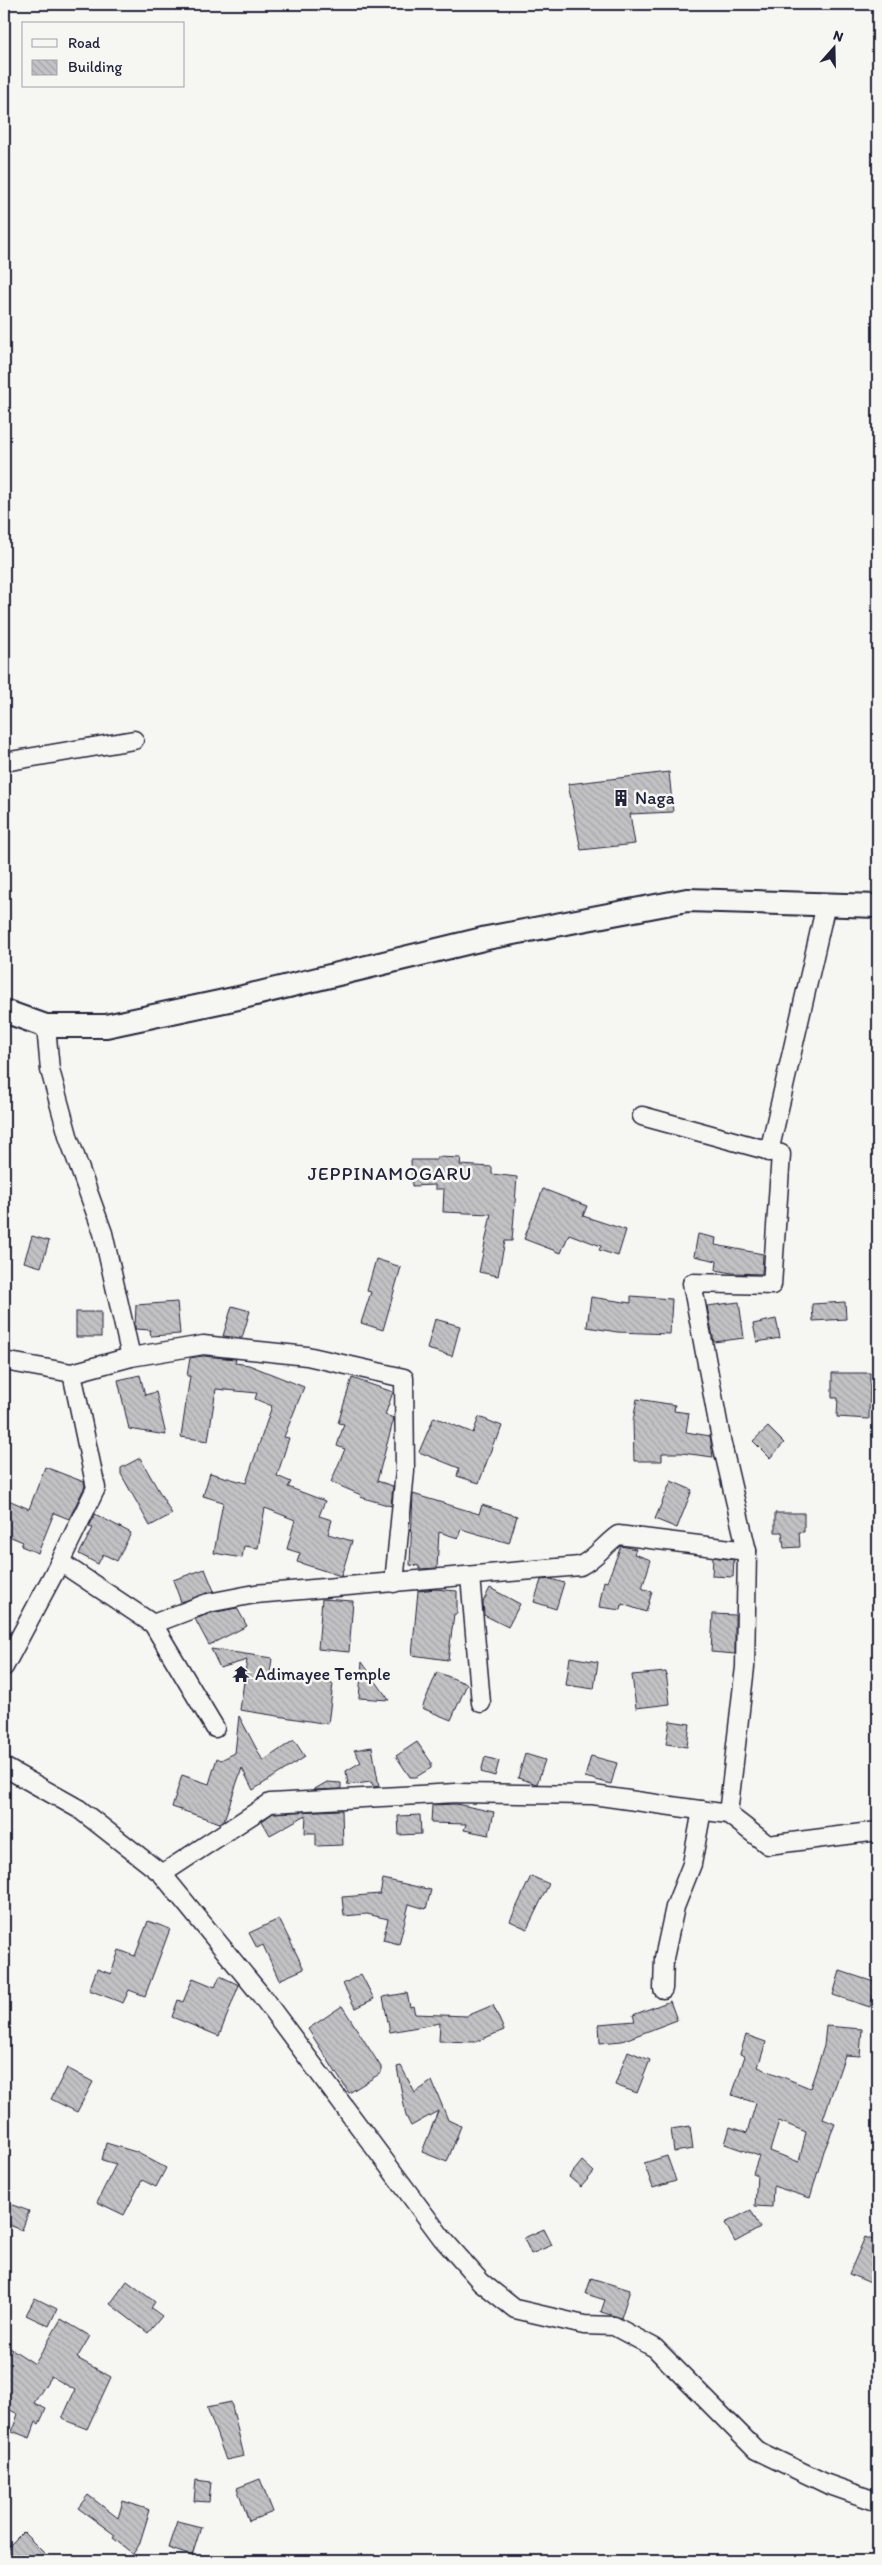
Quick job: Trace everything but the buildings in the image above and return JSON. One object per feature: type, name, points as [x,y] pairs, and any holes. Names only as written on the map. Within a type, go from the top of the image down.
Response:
[{"type":"street","points":[[4,762],[134,740]]},
{"type":"street","points":[[4,1011],[46,1026],[106,1026],[243,997],[487,938],[688,900],[878,906]]},
{"type":"street","points":[[769,1152],[826,904]]},
{"type":"street","points":[[46,1026],[50,1070],[69,1139],[103,1233],[131,1357]]},
{"type":"street","points":[[642,1116],[781,1154],[772,1285],[692,1284],[722,1444],[747,1551],[745,1667],[728,1814]]},
{"type":"street","points":[[4,1361],[72,1373],[131,1357],[203,1344],[307,1356],[404,1378],[405,1471],[394,1583]]},
{"type":"street","points":[[4,1667],[60,1562],[96,1488],[72,1373]]},
{"type":"street","points":[[154,1624],[208,1604],[255,1594],[580,1566],[592,1560],[610,1540],[618,1535],[747,1551]]},
{"type":"street","points":[[60,1562],[154,1624],[215,1728]]},
{"type":"street","points":[[470,1576],[481,1703]]},
{"type":"street","points":[[4,1767],[79,1808],[162,1874],[262,1995],[442,2238],[481,2282],[515,2309],[584,2325],[614,2326],[655,2348],[756,2450],[827,2484],[878,2502]]},
{"type":"street","points":[[162,1874],[270,1802],[456,1793],[593,1795],[728,1814],[768,1845],[878,1831]]},
{"type":"street","points":[[663,1989],[664,1958],[676,1907],[692,1864],[702,1810]]},
{"type":"place","name":"Naga","points":[[621,798]]},
{"type":"place","name":"Adimayee Temple","points":[[241,1674]]},
{"type":"district","name":"JEPPINAMOGARU","points":[[390,1173]]}]
